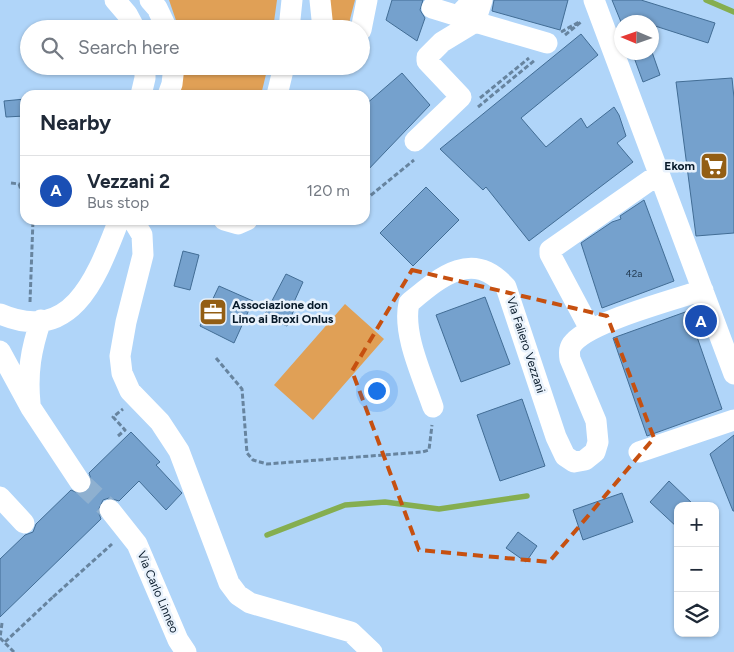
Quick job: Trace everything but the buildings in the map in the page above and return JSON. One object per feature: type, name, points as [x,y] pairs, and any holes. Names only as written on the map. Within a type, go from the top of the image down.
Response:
[{"type":"street","points":[[115,0],[131,20]]},
{"type":"street","points":[[150,0],[157,8],[163,20]]},
{"type":"street","points":[[290,20],[292,0]]},
{"type":"street","points":[[320,0],[321,20]]},
{"type":"street","points":[[363,20],[367,0]]},
{"type":"street","points":[[432,8],[458,16],[472,0]]},
{"type":"street","points":[[415,141],[461,98],[427,61],[427,57],[442,42],[475,22],[482,0]]},
{"type":"street","points":[[594,0],[734,374]]},
{"type":"street","points":[[475,22],[547,43]]},
{"type":"street","points":[[141,90],[145,75]]},
{"type":"street","points":[[170,90],[173,75]]},
{"type":"street","points":[[278,90],[282,75]]},
{"type":"street","points":[[590,329],[550,254],[550,250],[659,174]]},
{"type":"street","points":[[0,314],[36,320],[52,318],[69,309],[87,291],[97,276],[117,225]]},
{"type":"street","points":[[136,225],[142,235],[143,255],[126,322],[120,356],[126,384],[136,398],[160,422],[180,451],[221,567],[238,595],[250,603],[351,632],[372,652]]},
{"type":"street","name":"Via Faliero Vezzani","points":[[433,407],[407,328],[406,314],[409,303],[453,271],[485,270],[495,274],[506,287],[560,446],[565,456],[574,462],[585,460],[595,452],[597,432],[596,422],[570,360],[569,350],[573,343],[590,329],[703,290]]},
{"type":"street","points":[[31,408],[28,371],[36,320]]},
{"type":"street","points":[[0,350],[31,408],[80,482]]},
{"type":"street","points":[[639,452],[734,420]]},
{"type":"street","points":[[0,498],[24,523]]},
{"type":"street","name":"Via Carlo Linneo","points":[[110,510],[128,530],[146,560],[178,640],[186,652]]},
{"type":"path","points":[[11,183],[19,184],[20,187]]},
{"type":"path","points":[[33,225],[36,320]]},
{"type":"path","points":[[216,358],[242,388],[248,453],[253,460],[260,463],[422,452],[428,450],[433,407]]},
{"type":"path","points":[[118,436],[125,430],[113,417],[136,398]]},
{"type":"path","points":[[6,642],[128,530]]},
{"type":"path","points":[[2,623],[0,638],[14,652]]},
{"type":"highlighted area","points":[[412,270],[607,316],[654,438],[549,562],[419,550],[352,371]]},
{"type":"shaded area","points":[[169,0],[277,0],[274,20],[176,20]]},
{"type":"shaded area","points":[[326,0],[355,0],[350,20],[327,20]]},
{"type":"shaded area","points":[[182,75],[266,75],[262,90],[180,90]]},
{"type":"shaded area","points":[[345,304],[384,339],[313,420],[274,385]]},
{"type":"waterway","points":[[706,0],[734,12]]},
{"type":"waterway","points":[[267,535],[345,505],[385,502],[439,509],[527,496]]},
{"type":"tunnel","points":[[80,482],[110,510]]},
{"type":"place","name":"Ekom","points":[[714,166]]},
{"type":"place","name":"Associazione don Lino ai Broxi Onlus","points":[[213,312]]},
{"type":"place","name":"Vezzani 2","points":[[701,321]]}]
